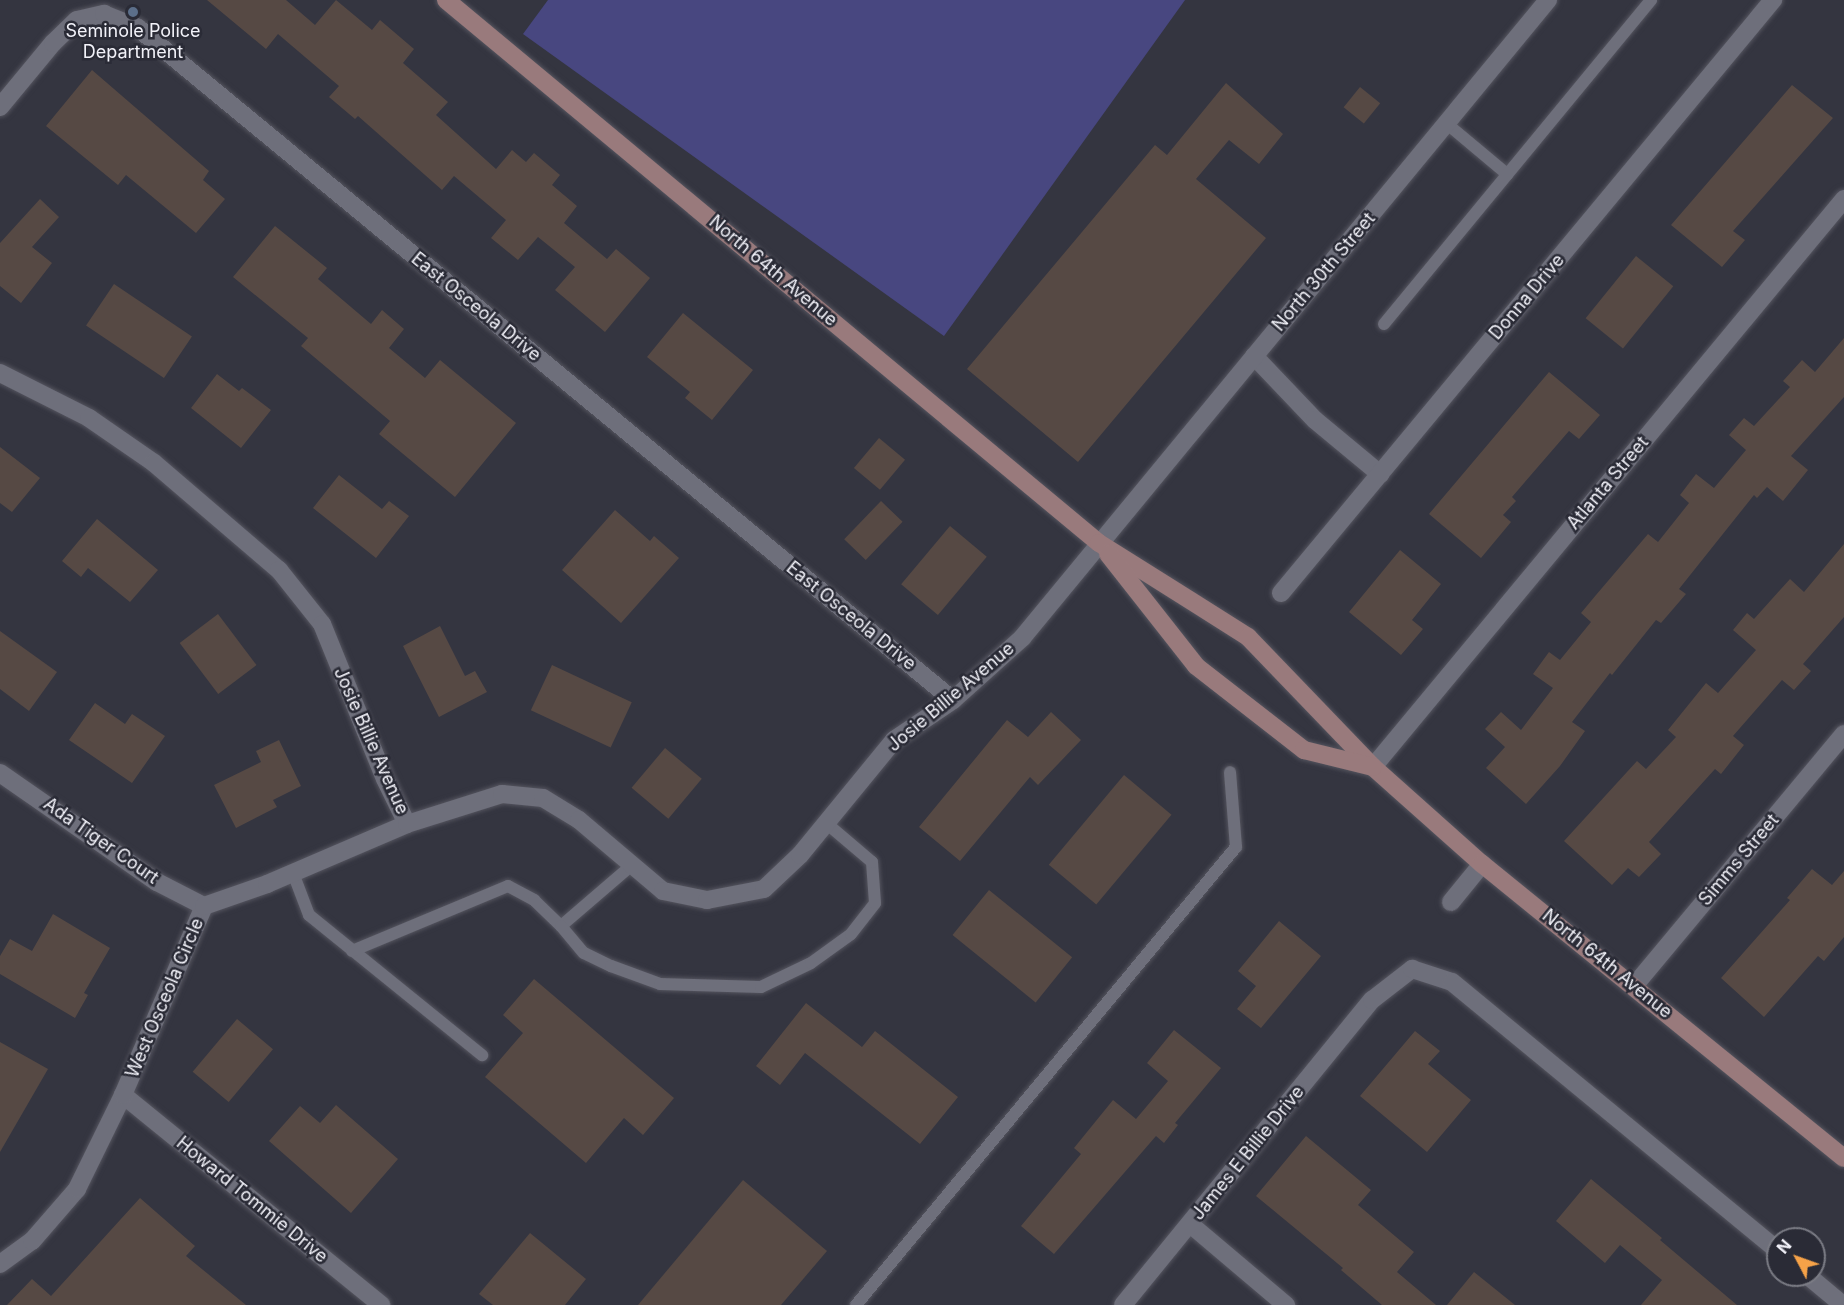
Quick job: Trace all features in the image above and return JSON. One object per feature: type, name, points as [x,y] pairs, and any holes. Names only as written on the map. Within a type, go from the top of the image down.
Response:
[{"type":"street","name":"North 64th Avenue","points":[[446,0],[1099,543],[1248,637],[1372,767],[1482,864],[1844,1158]]},
{"type":"street","name":"North 30th Street","points":[[1099,543],[1548,0]]},
{"type":"street","name":"Donna Drive","points":[[1281,593],[1773,0]]},
{"type":"street","name":"East Osceola Drive","points":[[0,106],[53,43],[77,20],[104,15],[138,28],[953,700]]},
{"type":"street","name":"Atlanta Street","points":[[1372,767],[1844,199]]},
{"type":"street","points":[[1254,356],[1315,420],[1380,474]]},
{"type":"street","name":"Josie Billie Avenue","points":[[0,373],[88,418],[144,457],[279,570],[322,624],[381,769],[407,824],[502,794],[543,798],[579,820],[663,891],[707,900],[764,889],[800,855],[894,740],[953,700],[1022,638],[1099,543]]},
{"type":"street","name":"North 64th Avenue","points":[[1099,543],[1196,666],[1304,750],[1372,767]]},
{"type":"street","name":"Simms Street","points":[[1634,986],[1844,734]]},
{"type":"street","name":"Ada Tiger Court","points":[[0,772],[157,882],[204,906]]},
{"type":"street","name":"West Osceola Circle","points":[[0,1264],[32,1241],[77,1189],[123,1095],[204,906],[294,873],[407,824]]},
{"type":"street","points":[[1451,902],[1482,864]]},
{"type":"street","name":"James E Billie Drive","points":[[1123,1305],[1372,1000],[1412,969],[1452,982],[1766,1241]]},
{"type":"street","name":"Howard Tommie Drive","points":[[123,1095],[381,1305]]},
{"type":"street","points":[[1190,1224],[1286,1305]]},
{"type":"street","points":[[1821,1287],[1843,1305]]},
{"type":"lane","points":[[1384,324],[1651,0]]},
{"type":"lane","points":[[1446,123],[1507,174]]},
{"type":"lane","points":[[856,1305],[1236,847],[1230,772]]},
{"type":"lane","points":[[352,951],[508,886],[534,900],[584,953],[660,984],[761,987],[811,963],[851,934],[875,903],[872,862],[826,823]]},
{"type":"lane","points":[[561,926],[632,865]]},
{"type":"lane","points":[[294,873],[309,915],[482,1055]]},
{"type":"shaded area","points":[[548,0],[1185,0],[944,336],[523,34]]},
{"type":"building","points":[[207,0],[286,0],[315,25],[336,0],[372,30],[380,20],[414,49],[403,63],[448,102],[436,115],[496,169],[512,150],[526,162],[534,153],[560,175],[552,185],[577,206],[564,223],[607,259],[616,249],[650,278],[605,332],[555,290],[575,267],[538,237],[518,260],[491,238],[506,220],[454,176],[442,190],[358,116],[355,119],[329,97],[339,86],[278,34],[266,49]]},
{"type":"building","points":[[92,70],[209,171],[203,180],[225,199],[196,233],[126,175],[118,185],[46,126]]},
{"type":"building","points":[[1226,83],[1283,134],[1259,164],[1229,140],[1196,179],[1266,238],[1078,462],[967,369],[1155,145],[1167,155]]},
{"type":"building","points":[[1792,85],[1833,118],[1733,231],[1745,240],[1722,267],[1671,225]]},
{"type":"building","points":[[1360,87],[1380,103],[1364,124],[1344,107]]},
{"type":"building","points":[[40,199],[59,217],[32,247],[52,263],[21,303],[0,286],[0,243]]},
{"type":"building","points":[[275,226],[327,268],[318,279],[371,324],[382,310],[404,329],[389,348],[425,378],[440,360],[516,423],[455,497],[379,434],[390,421],[301,346],[308,338],[233,277]]},
{"type":"building","points":[[1636,256],[1673,286],[1623,348],[1586,318]]},
{"type":"building","points":[[114,284],[192,337],[164,378],[86,325]]},
{"type":"building","points":[[683,313],[753,370],[712,420],[685,398],[690,392],[647,357]]},
{"type":"building","points":[[1844,338],[1844,397],[1791,456],[1808,470],[1783,501],[1767,487],[1757,498],[1754,495],[1679,589],[1686,594],[1661,623],[1656,620],[1612,675],[1610,673],[1572,722],[1585,731],[1560,766],[1526,804],[1486,768],[1505,747],[1485,729],[1501,712],[1521,730],[1553,688],[1533,674],[1549,652],[1560,660],[1591,622],[1581,613],[1648,534],[1658,542],[1689,503],[1680,495],[1696,474],[1714,488],[1746,450],[1729,435],[1744,418],[1754,426],[1790,387],[1783,381],[1802,360],[1815,372]]},
{"type":"building","points":[[1549,372],[1600,415],[1579,439],[1569,431],[1512,497],[1516,501],[1503,515],[1511,522],[1481,558],[1429,514]]},
{"type":"building","points":[[217,374],[239,391],[242,388],[271,410],[241,448],[191,408]]},
{"type":"building","points":[[879,438],[905,460],[880,490],[854,468]]},
{"type":"building","points":[[0,447],[40,478],[12,512],[0,503]]},
{"type":"building","points":[[339,475],[382,509],[389,501],[409,516],[376,558],[313,508]]},
{"type":"building","points":[[881,501],[903,522],[866,560],[844,539]]},
{"type":"building","points":[[615,510],[650,541],[654,536],[679,558],[621,623],[562,570]]},
{"type":"building","points":[[97,519],[158,570],[130,602],[88,568],[81,577],[62,561]]},
{"type":"building","points":[[950,526],[987,557],[938,615],[901,584]]},
{"type":"building","points":[[1844,544],[1844,617],[1803,664],[1811,671],[1794,690],[1782,680],[1733,736],[1744,745],[1721,774],[1715,769],[1649,842],[1661,854],[1639,877],[1628,868],[1612,885],[1564,841],[1637,761],[1646,769],[1676,737],[1668,730],[1706,683],[1718,693],[1756,650],[1733,630],[1747,613],[1754,619],[1790,579],[1804,592]]},
{"type":"building","points":[[1400,550],[1441,584],[1412,620],[1423,629],[1401,655],[1349,612]]},
{"type":"building","points":[[218,614],[257,665],[218,694],[180,643]]},
{"type":"building","points":[[440,626],[465,676],[475,671],[487,692],[439,717],[403,646]]},
{"type":"building","points":[[0,631],[57,672],[29,711],[0,689]]},
{"type":"building","points":[[552,665],[632,702],[611,748],[531,710]]},
{"type":"building","points":[[95,703],[125,724],[132,714],[165,736],[132,783],[69,740]]},
{"type":"building","points":[[1051,712],[1081,740],[1038,785],[1030,777],[960,861],[919,827],[1007,720],[1028,737]]},
{"type":"building","points":[[279,740],[301,786],[273,800],[277,807],[236,828],[214,785],[261,762],[256,751]]},
{"type":"building","points":[[665,748],[702,779],[668,819],[632,788]]},
{"type":"building","points":[[1124,775],[1171,815],[1096,904],[1049,865]]},
{"type":"building","points":[[1812,869],[1832,885],[1844,871],[1844,937],[1824,961],[1818,956],[1764,1017],[1721,978],[1790,900],[1787,898]]},
{"type":"building","points":[[989,890],[1072,957],[1036,1002],[952,935]]},
{"type":"building","points":[[53,914],[110,948],[84,993],[88,995],[75,1018],[0,974],[0,956],[10,939],[32,951]]},
{"type":"building","points":[[1279,921],[1321,956],[1261,1028],[1237,1009],[1256,986],[1238,971]]},
{"type":"building","points":[[534,979],[674,1098],[643,1135],[624,1118],[586,1163],[485,1077],[523,1033],[503,1015]]},
{"type":"building","points":[[806,1003],[862,1047],[875,1031],[958,1097],[920,1144],[805,1053],[780,1085],[756,1066]]},
{"type":"building","points":[[237,1019],[273,1049],[229,1102],[193,1072]]},
{"type":"building","points":[[1174,1030],[1221,1068],[1175,1123],[1178,1125],[1164,1143],[1156,1136],[1054,1254],[1021,1226],[1081,1154],[1074,1148],[1113,1100],[1136,1119],[1168,1081],[1147,1063]]},
{"type":"building","points":[[1415,1031],[1440,1051],[1428,1064],[1471,1100],[1427,1152],[1360,1096]]},
{"type":"building","points":[[0,1042],[48,1069],[0,1152]]},
{"type":"building","points":[[336,1105],[398,1159],[351,1213],[269,1141],[300,1106],[320,1123]]},
{"type":"building","points":[[1306,1136],[1371,1190],[1358,1205],[1414,1252],[1397,1272],[1436,1305],[1382,1305],[1341,1270],[1343,1268],[1256,1196]]},
{"type":"building","points":[[1591,1179],[1737,1305],[1641,1305],[1662,1280],[1620,1245],[1605,1263],[1556,1221]]},
{"type":"building","points":[[743,1180],[827,1251],[781,1305],[638,1305]]},
{"type":"building","points":[[140,1198],[195,1246],[186,1256],[246,1305],[7,1305],[32,1279],[51,1296]]},
{"type":"building","points":[[530,1233],[586,1279],[565,1305],[493,1305],[479,1294]]},
{"type":"building","points":[[1474,1272],[1515,1305],[1447,1305]]},
{"type":"place","name":"Seminole Police Department","points":[[133,12]]}]
